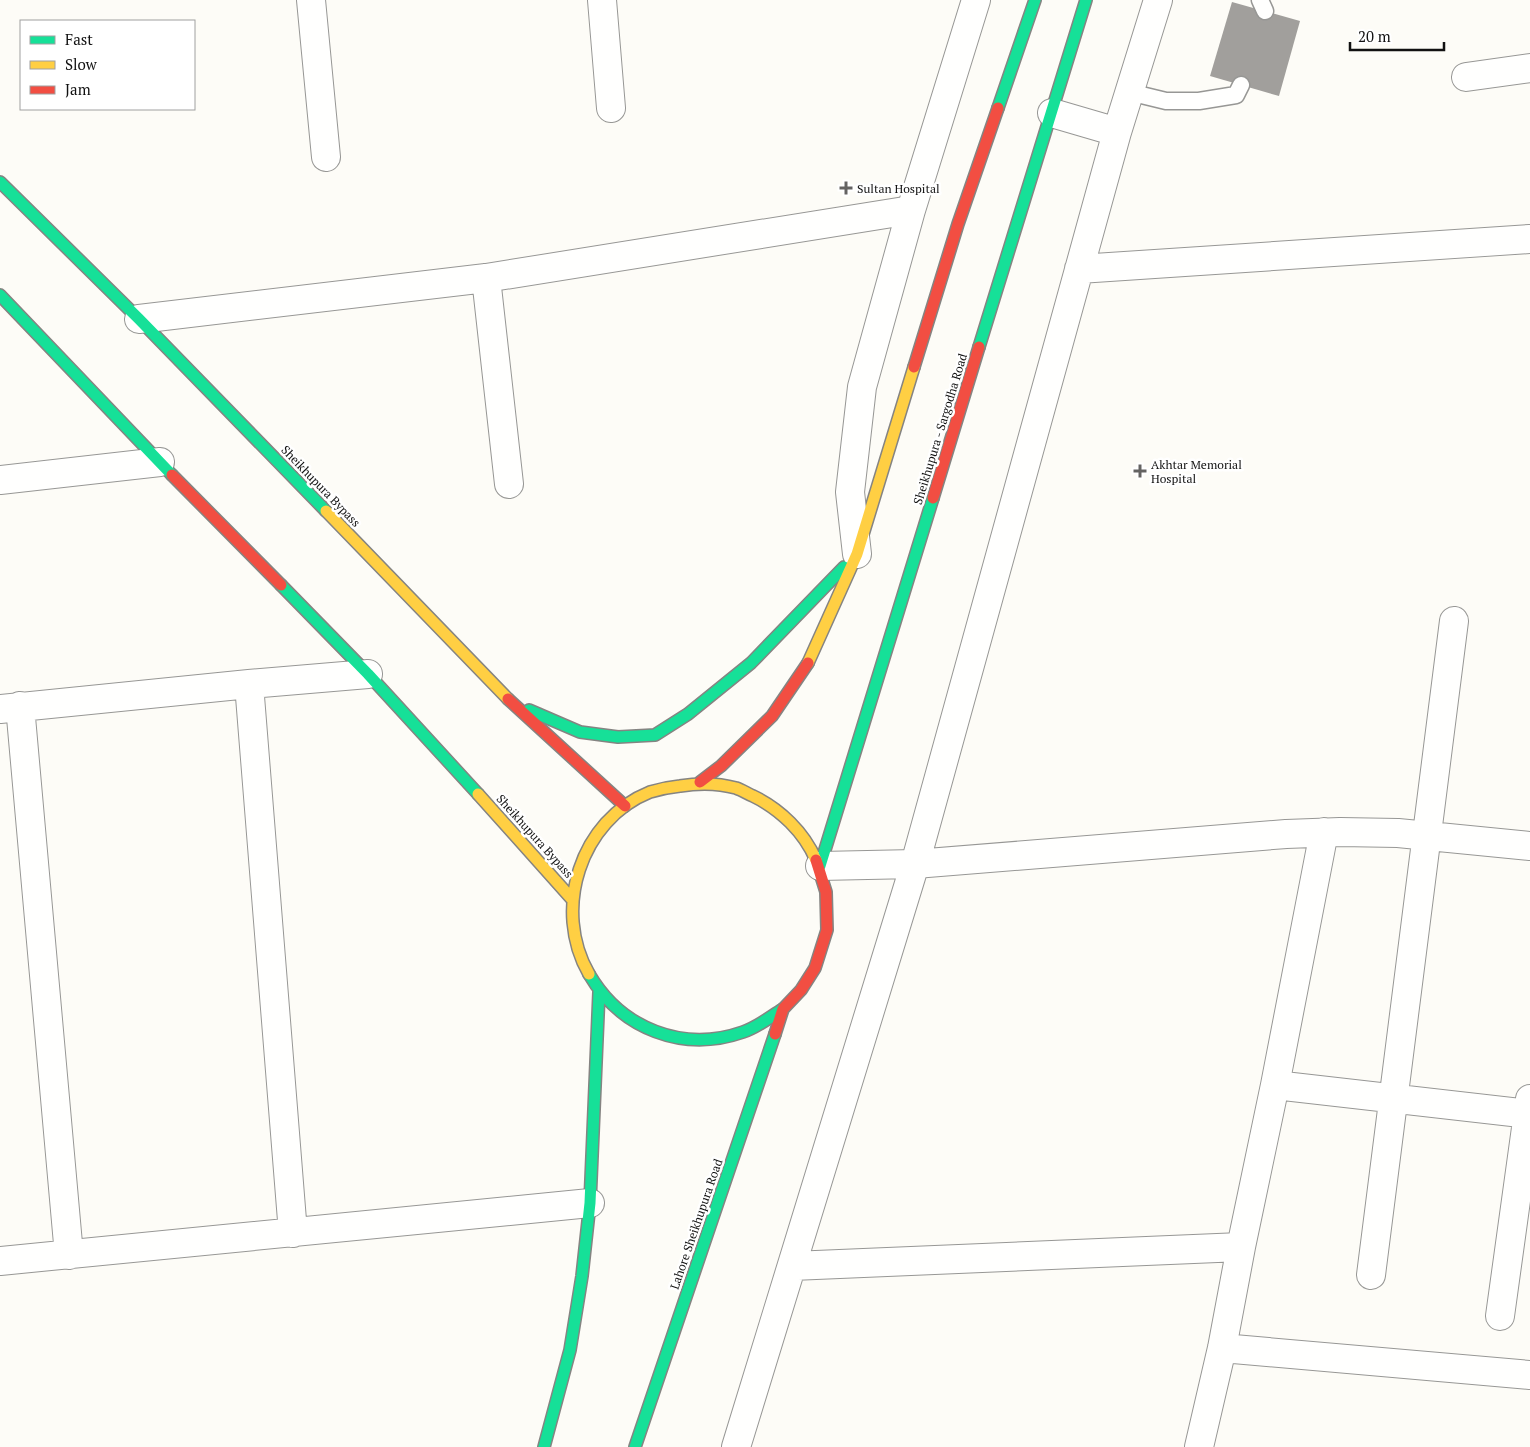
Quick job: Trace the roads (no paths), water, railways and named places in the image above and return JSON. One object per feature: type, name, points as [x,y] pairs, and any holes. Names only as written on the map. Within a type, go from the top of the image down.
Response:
[{"type":"highway","points":[[700,782],[745,744],[772,716],[808,663],[857,554],[958,224],[1035,0]]},
{"type":"highway","name":"Sheikhupura - Sargodha Road","points":[[820,866],[1086,0]]},
{"type":"highway","name":"Sheikhupura Bypass","points":[[0,182],[139,319],[512,703],[625,806]]},
{"type":"highway","name":"Sheikhupura Bypass","points":[[0,295],[160,462],[368,674],[572,898]]},
{"type":"highway","points":[[512,703],[580,732],[618,737],[655,734],[688,714],[751,663],[857,554]]},
{"type":"highway","points":[[700,782],[726,785],[751,793],[773,806],[792,822],[808,843],[820,866],[826,891],[828,917],[824,944],[815,968],[801,990],[783,1009],[748,1031],[708,1040],[667,1036],[630,1020],[600,992],[582,963],[572,931],[572,898],[580,862],[599,831],[625,806],[649,792],[674,784],[700,782]]},
{"type":"highway","points":[[544,1447],[570,1350],[582,1276],[590,1203],[600,992]]},
{"type":"highway","name":"Lahore Sheikhupura Road","points":[[636,1447],[783,1009]]},
{"type":"street","points":[[311,0],[326,157]]},
{"type":"street","points":[[602,0],[611,108]]},
{"type":"street","points":[[857,554],[850,492],[862,387],[912,210],[976,0]]},
{"type":"street","points":[[736,1447],[914,864],[1117,132],[1158,0]]},
{"type":"street","points":[[1466,77],[1530,68]]},
{"type":"street","points":[[1052,113],[1117,132]]},
{"type":"street","points":[[139,319],[486,278],[912,210]]},
{"type":"street","points":[[1079,269],[1530,238]]},
{"type":"street","points":[[486,278],[509,484]]},
{"type":"street","points":[[0,480],[160,462]]},
{"type":"street","points":[[1371,1275],[1454,621]]},
{"type":"street","points":[[69,1255],[10,708],[368,674]]},
{"type":"street","points":[[249,684],[293,1233]]},
{"type":"street","points":[[820,866],[914,864],[1266,835],[1324,832],[1398,833],[1530,846]]},
{"type":"street","points":[[1198,1447],[1222,1348],[1324,832]]},
{"type":"street","points":[[1275,1085],[1393,1098],[1529,1109],[1500,1316]]},
{"type":"street","points":[[0,1261],[590,1203]]},
{"type":"street","points":[[792,1266],[1241,1247]]},
{"type":"street","points":[[1222,1348],[1530,1375]]},
{"type":"lane","points":[[1129,92],[1166,101],[1199,101],[1236,95],[1241,85]]},
{"type":"place","name":"Sultan Hospital","points":[[846,188]]},
{"type":"place","name":"Akhtar Memorial Hospital","points":[[1140,471]]}]
